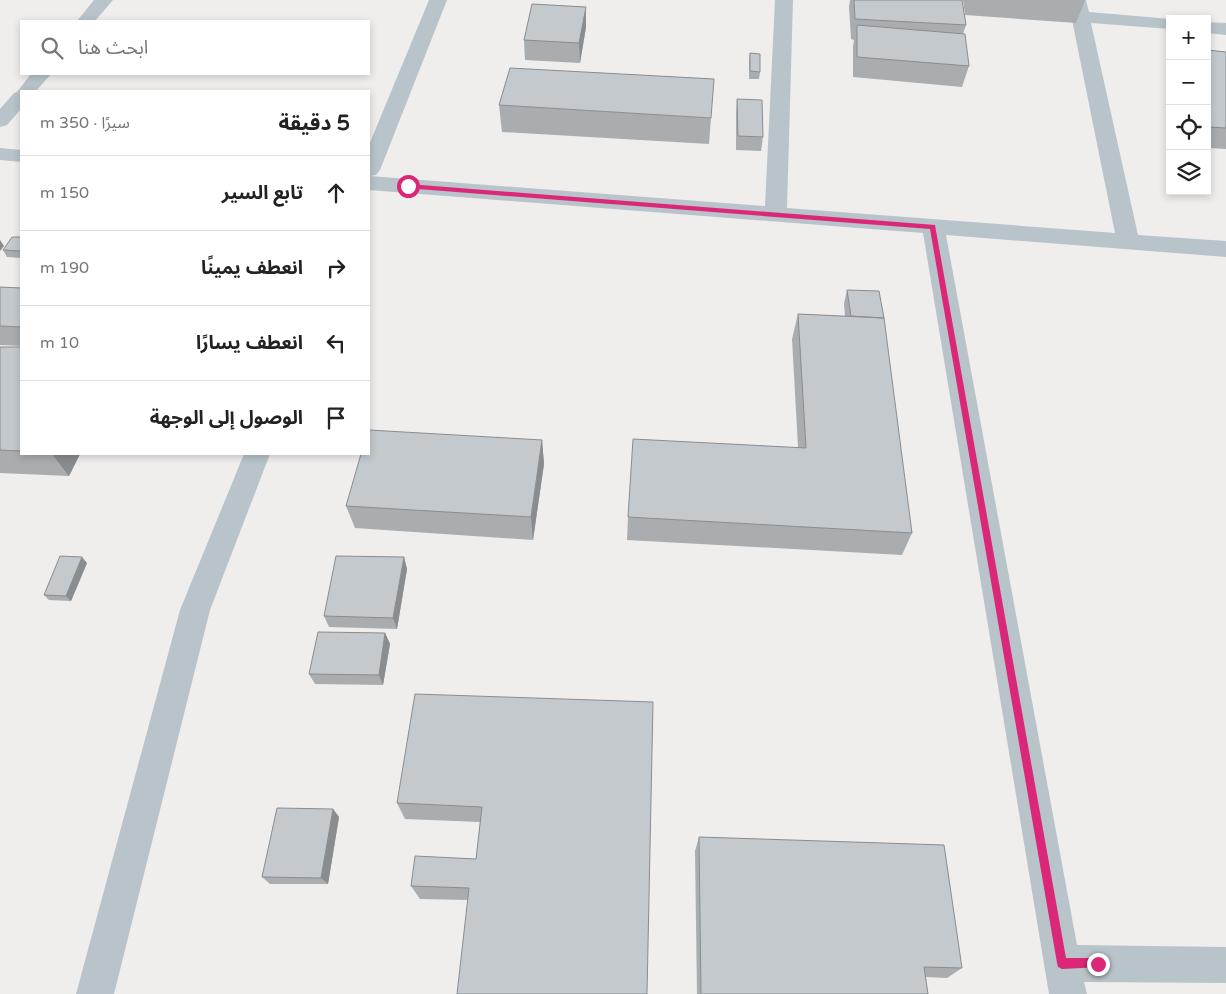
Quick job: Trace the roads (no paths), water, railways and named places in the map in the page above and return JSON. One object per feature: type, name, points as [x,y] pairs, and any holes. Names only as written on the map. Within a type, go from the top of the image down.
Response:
[{"type":"lane","points":[[87,20],[104,0]]},
{"type":"lane","points":[[370,168],[438,0]]},
{"type":"lane","points":[[776,215],[784,0]]},
{"type":"lane","points":[[1128,242],[1079,9],[1166,23]]},
{"type":"lane","points":[[1211,27],[1226,29]]},
{"type":"lane","points":[[27,90],[40,75]]},
{"type":"lane","points":[[0,121],[20,98]]},
{"type":"lane","points":[[0,154],[20,156]]},
{"type":"lane","points":[[370,183],[1226,249]]},
{"type":"lane","points":[[933,227],[1065,979],[1226,965]]},
{"type":"lane","points":[[95,994],[195,610],[257,455]]}]
